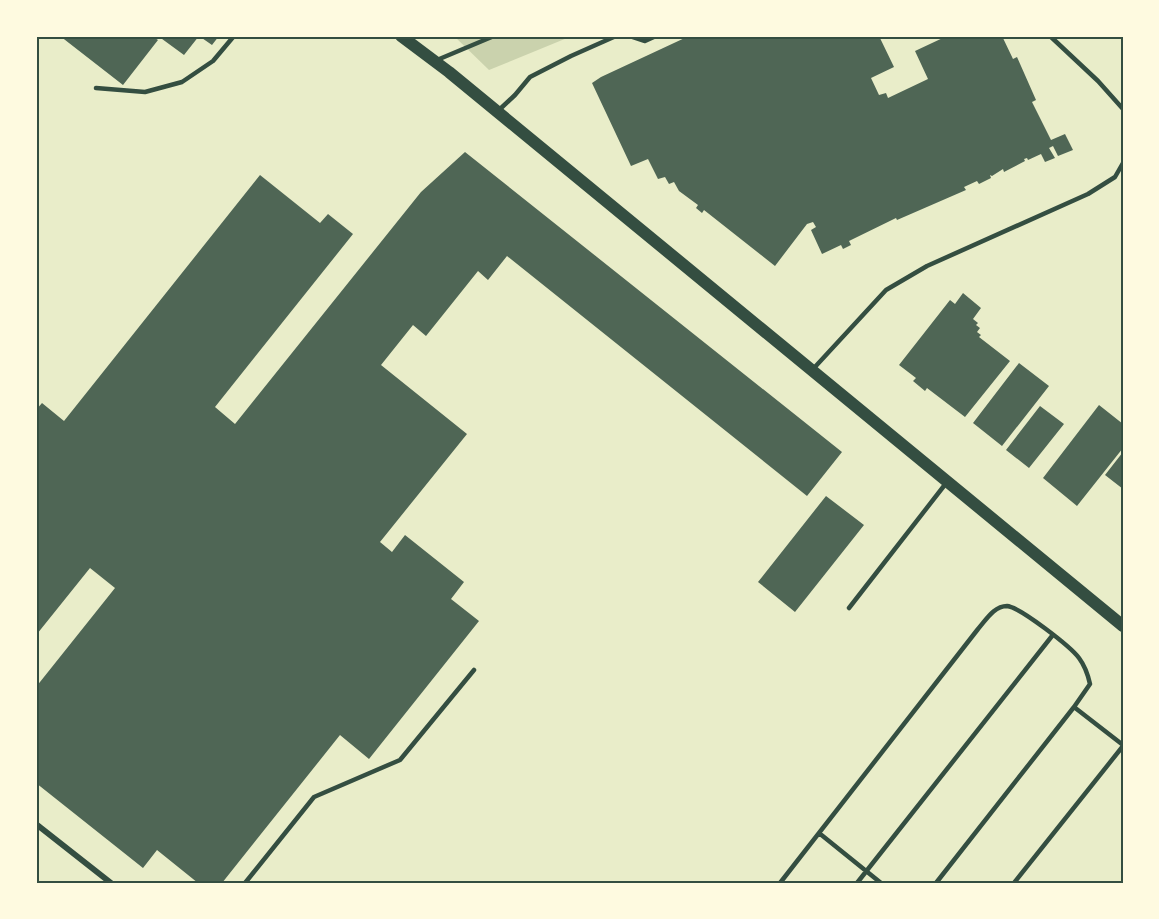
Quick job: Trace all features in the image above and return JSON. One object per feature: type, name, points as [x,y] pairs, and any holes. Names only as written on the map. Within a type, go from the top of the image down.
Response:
[{"type":"main road","points":[[401,36],[497,111],[947,482],[1121,621]]},
{"type":"street","points":[[36,824],[111,883]]},
{"type":"lane","points":[[96,88],[145,92],[182,82],[213,61],[234,36]]},
{"type":"lane","points":[[434,61],[494,36]]},
{"type":"lane","points":[[497,111],[515,95],[530,76],[616,36]]},
{"type":"lane","points":[[630,36],[645,41],[656,36]]},
{"type":"lane","points":[[1050,36],[1098,81],[1123,109]]},
{"type":"lane","points":[[812,370],[885,290],[927,266],[1096,190],[1115,177],[1123,164]]},
{"type":"lane","points":[[849,608],[947,482]]},
{"type":"lane","points":[[780,883],[995,610],[1006,606],[1022,611],[1078,657],[1088,673],[1090,684],[936,883]]},
{"type":"lane","points":[[857,883],[1052,636]]},
{"type":"lane","points":[[245,883],[314,797],[400,760],[474,670]]},
{"type":"lane","points":[[1014,883],[1123,745],[1074,707]]},
{"type":"lane","points":[[819,832],[881,883]]},
{"type":"green space","points":[[454,36],[572,36],[489,70]]},
{"type":"building","points":[[60,36],[152,36],[158,40],[123,85]]},
{"type":"building","points":[[158,36],[199,36],[184,55]]},
{"type":"building","points":[[199,36],[219,36],[212,45]]},
{"type":"building","points":[[689,36],[879,36],[894,67],[871,78],[879,95],[886,93],[888,98],[928,79],[915,51],[947,36],[1002,36],[1013,59],[1017,57],[1036,100],[1032,102],[1051,140],[1065,134],[1073,150],[1058,156],[1053,146],[1049,148],[1055,158],[1045,162],[1041,154],[1028,160],[1024,159],[1025,161],[1004,172],[1003,169],[990,175],[991,178],[979,184],[977,181],[964,187],[966,190],[897,220],[896,218],[849,241],[851,245],[843,249],[841,245],[822,254],[811,230],[816,227],[813,222],[807,224],[775,266],[704,210],[702,213],[696,208],[698,205],[679,191],[674,182],[669,184],[665,177],[658,179],[648,159],[631,166],[592,83]]},
{"type":"building","points":[[465,152],[842,452],[807,496],[507,256],[488,280],[478,271],[426,336],[413,325],[381,365],[467,434],[380,542],[392,552],[405,535],[464,582],[451,599],[479,621],[369,759],[340,735],[222,883],[198,883],[157,850],[143,868],[36,783],[36,687],[115,588],[90,568],[36,633],[36,410],[42,403],[64,421],[260,175],[320,223],[328,214],[353,234],[215,407],[235,424],[421,192]]},
{"type":"building","points":[[963,293],[981,308],[973,319],[980,328],[977,332],[981,335],[979,337],[1010,361],[965,417],[927,388],[925,391],[913,381],[916,378],[899,365],[950,300],[955,304]]},
{"type":"building","points":[[1019,363],[1049,386],[1002,446],[973,423]]},
{"type":"building","points":[[1099,405],[1123,424],[1123,448],[1077,506],[1043,478]]},
{"type":"building","points":[[1040,406],[1064,424],[1029,468],[1006,450]]},
{"type":"building","points":[[1123,452],[1123,489],[1105,475]]},
{"type":"building","points":[[826,496],[864,525],[795,612],[758,582]]}]
